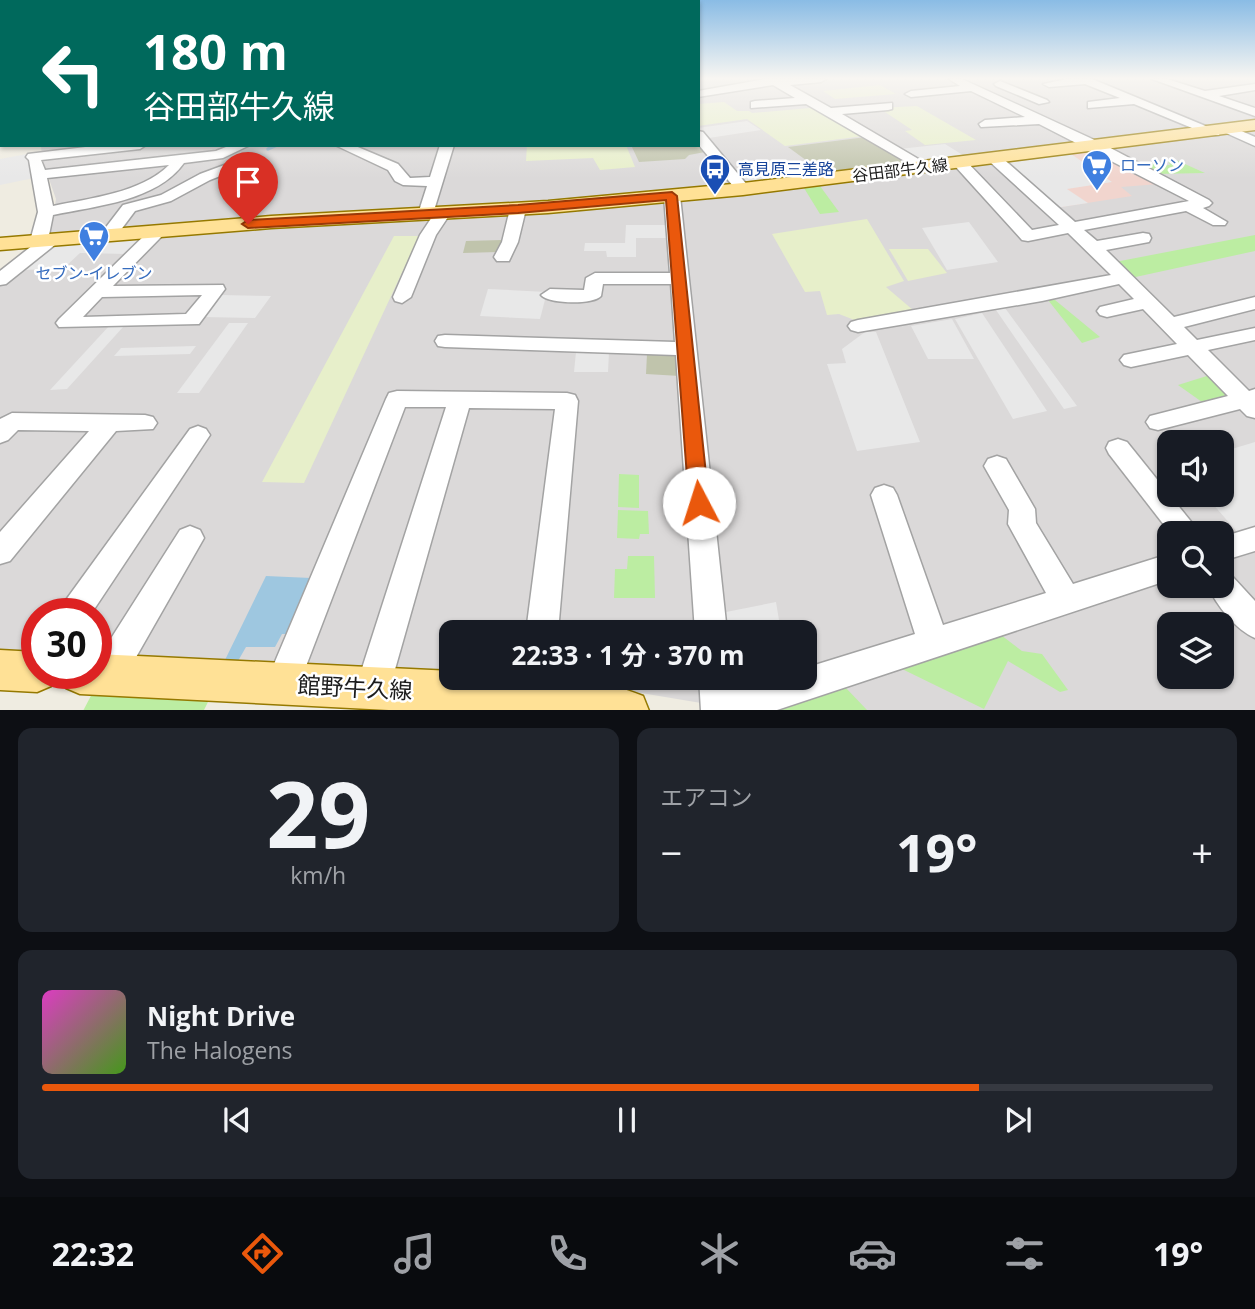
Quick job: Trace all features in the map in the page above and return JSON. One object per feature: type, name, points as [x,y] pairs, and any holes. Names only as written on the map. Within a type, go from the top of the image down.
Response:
[{"type":"main road","name":"谷田部牛久線","points":[[0,244],[672,196],[995,159],[1255,125]]},
{"type":"main road","name":"館野牛久線","points":[[112,675],[373,687],[439,687]]},
{"type":"main road","name":"館野牛久線","points":[[543,690],[628,710]]},
{"type":"street","points":[[829,112],[925,167]]},
{"type":"street","points":[[960,163],[1028,236],[1204,203],[1096,146],[1024,112]]},
{"type":"street","points":[[1169,112],[1255,142]]},
{"type":"street","points":[[985,124],[1040,120]]},
{"type":"street","points":[[700,137],[743,189]]},
{"type":"street","points":[[0,280],[44,240],[46,204],[33,151],[104,147]]},
{"type":"street","points":[[346,147],[393,167],[400,178],[408,182],[436,181]]},
{"type":"street","points":[[401,297],[428,235],[434,214],[436,181],[446,147]]},
{"type":"street","points":[[39,175],[245,153]]},
{"type":"street","points":[[108,235],[129,208],[166,198],[245,153]]},
{"type":"street","points":[[46,204],[146,185],[176,169],[180,159]]},
{"type":"street","points":[[995,159],[1093,247],[1252,402]]},
{"type":"street","points":[[672,196],[710,620]]},
{"type":"street","points":[[1188,206],[1219,222]]},
{"type":"street","points":[[503,257],[510,242],[518,209]]},
{"type":"street","points":[[97,292],[216,289],[192,320],[66,323],[97,292],[158,232]]},
{"type":"street","points":[[1093,247],[1143,238]]},
{"type":"street","points":[[550,295],[592,296],[595,278],[679,279]]},
{"type":"street","points":[[858,326],[1042,295],[1124,278]]},
{"type":"street","points":[[1107,312],[1147,302]]},
{"type":"street","points":[[1171,324],[1255,303]]},
{"type":"street","points":[[1131,360],[1255,334]]},
{"type":"street","points":[[445,341],[686,349]]},
{"type":"street","points":[[283,683],[397,399],[567,401],[543,620]]},
{"type":"street","points":[[373,687],[460,400]]},
{"type":"street","points":[[1158,422],[1252,402]]},
{"type":"street","points":[[0,434],[12,421],[145,423]]},
{"type":"street","points":[[0,552],[110,423]]},
{"type":"street","points":[[85,598],[198,435]]},
{"type":"street","points":[[1118,448],[1177,521]]},
{"type":"street","points":[[997,466],[1021,509],[1022,524],[1065,599]]},
{"type":"street","points":[[884,495],[933,641]]},
{"type":"street","points":[[112,648],[190,538]]},
{"type":"street","points":[[1234,545],[1255,539]]},
{"type":"street","points":[[717,690],[719,710],[1157,571]]},
{"type":"street","points":[[1233,598],[1255,623]]},
{"type":"shaded area","points":[[700,112],[1255,112],[1255,710],[710,710],[707,704],[623,690],[817,690],[817,620],[439,620],[439,679],[112,663],[112,598],[21,598],[21,658],[0,657],[0,285],[56,244],[50,233],[56,199],[42,159],[41,147],[700,147]]},
{"type":"shaded area","points":[[700,112],[824,112],[864,136],[785,146],[747,119],[700,126]]},
{"type":"shaded area","points":[[885,112],[928,112],[976,140],[925,145],[905,131],[912,130]]},
{"type":"shaded area","points":[[747,121],[761,130],[709,138],[700,131],[700,128]]},
{"type":"shaded area","points":[[866,137],[911,163],[825,174],[788,147]]},
{"type":"shaded area","points":[[945,144],[966,157],[922,163],[899,149]]},
{"type":"shaded area","points":[[700,146],[705,152],[689,155],[685,159],[639,162],[632,147]]},
{"type":"shaded area","points":[[527,147],[627,147],[635,167],[600,170],[593,158],[526,161]]},
{"type":"shaded area","points":[[1095,151],[1159,184],[1121,187],[1132,196],[1055,208],[1005,163]]},
{"type":"shaded area","points":[[27,154],[34,178],[0,185],[0,159]]},
{"type":"shaded area","points":[[1071,154],[1112,182],[1067,189],[1088,203],[1055,208],[1005,163]]},
{"type":"shaded area","points":[[803,161],[824,176],[745,183],[732,169]]},
{"type":"shaded area","points":[[867,219],[904,281],[886,287],[913,310],[857,321],[839,314],[827,315],[820,291],[805,292],[772,234]]},
{"type":"shaded area","points":[[969,222],[998,262],[947,270],[922,228]]},
{"type":"shaded area","points":[[626,225],[669,225],[669,238],[636,238],[636,257],[607,257],[606,251],[584,251],[585,243],[625,243]]},
{"type":"shaded area","points":[[394,236],[419,236],[304,483],[262,482]]},
{"type":"shaded area","points":[[143,237],[127,254],[80,253],[64,268],[24,270],[58,244]]},
{"type":"shaded area","points":[[502,240],[498,252],[463,253],[466,241]]},
{"type":"shaded area","points":[[889,249],[928,249],[947,273],[908,281]]},
{"type":"shaded area","points":[[488,289],[547,292],[540,319],[480,316]]},
{"type":"shaded area","points":[[221,295],[271,296],[255,318],[203,317]]},
{"type":"shaded area","points":[[1005,308],[1077,406],[1064,409],[996,310]]},
{"type":"shaded area","points":[[982,313],[1047,411],[1013,419],[955,319]]},
{"type":"shaded area","points":[[952,319],[974,359],[928,359],[911,326]]},
{"type":"shaded area","points":[[229,323],[248,323],[199,393],[177,393]]},
{"type":"shaded area","points":[[109,326],[124,326],[67,389],[50,390]]},
{"type":"shaded area","points":[[865,332],[876,332],[920,442],[857,451],[827,364],[846,363],[842,349]]},
{"type":"shaded area","points":[[196,346],[190,354],[114,356],[121,348]]},
{"type":"shaded area","points":[[576,352],[609,352],[608,372],[574,372]]},
{"type":"shaded area","points":[[647,354],[676,355],[680,376],[646,374]]},
{"type":"shaded area","points":[[1255,442],[1255,527],[1238,533],[1234,528],[1234,521],[1228,521],[1215,507],[1234,507],[1234,448]]},
{"type":"shaded area","points":[[776,602],[779,620],[721,620],[721,613]]},
{"type":"green space","points":[[1176,160],[1205,173],[1155,174],[1134,162],[1170,165],[1168,161]]},
{"type":"green space","points":[[820,186],[839,212],[820,214],[804,188]]},
{"type":"green space","points":[[1255,235],[1255,251],[1131,278],[1115,262]]},
{"type":"green space","points":[[1048,300],[1055,300],[1100,337],[1082,343]]},
{"type":"green space","points":[[1210,375],[1228,395],[1202,402],[1178,385]]},
{"type":"green space","points":[[619,474],[639,475],[639,508],[618,507]]},
{"type":"green space","points":[[618,510],[648,511],[649,534],[640,534],[639,539],[617,538]]},
{"type":"green space","points":[[628,556],[654,556],[655,598],[614,598],[615,569],[627,569]]},
{"type":"green space","points":[[1001,635],[1022,651],[1042,654],[1068,690],[1060,692],[1008,661],[984,709],[900,668]]},
{"type":"green space","points":[[845,687],[867,710],[768,710]]},
{"type":"green space","points":[[94,690],[210,698],[204,710],[84,710]]},
{"type":"water","points":[[266,576],[311,578],[287,634],[282,634],[275,647],[246,647],[238,661],[224,662]]},
{"type":"waterway","points":[[268,149],[272,147]]},
{"type":"place","name":"ローソン","points":[[1097,192]]},
{"type":"place","name":"高見原三差路","points":[[715,196]]},
{"type":"place","name":"セブン-イレブン","points":[[94,263]]},
{"type":"route","points":[[248,224],[518,209],[672,196],[699,503]]}]
